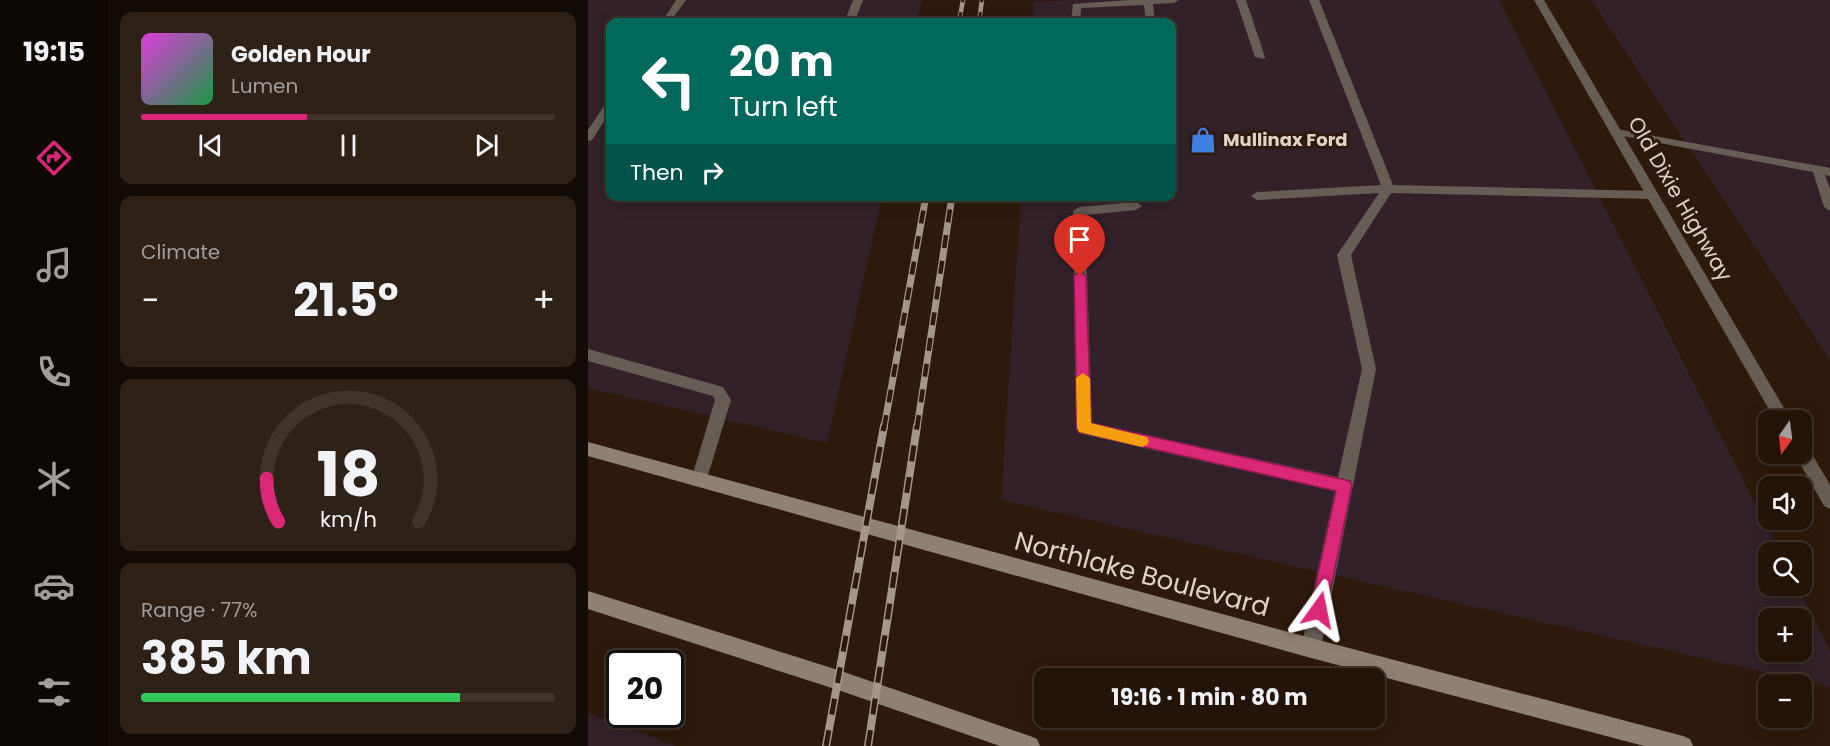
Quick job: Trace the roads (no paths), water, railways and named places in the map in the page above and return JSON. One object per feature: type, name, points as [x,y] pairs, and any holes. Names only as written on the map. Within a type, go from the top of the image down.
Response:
[{"type":"main road","name":"Northlake Boulevard","points":[[588,449],[1311,648],[1683,746]]},
{"type":"main road","points":[[588,600],[838,680],[1030,746]]},
{"type":"street","points":[[669,18],[681,0]]},
{"type":"street","points":[[851,18],[858,0]]},
{"type":"street","points":[[1076,18],[1076,6],[1174,0]]},
{"type":"street","points":[[1241,0],[1260,57]]},
{"type":"street","points":[[1314,0],[1388,189]]},
{"type":"street","name":"Old Dixie Highway","points":[[1539,0],[1777,410]]},
{"type":"street","points":[[1148,2],[1150,18]]},
{"type":"street","points":[[588,138],[593,124],[606,109]]},
{"type":"street","points":[[1616,132],[1824,171],[1830,207]]},
{"type":"street","points":[[1311,648],[1369,369],[1344,255],[1388,189]]},
{"type":"street","points":[[1257,196],[1388,189],[1653,195]]},
{"type":"street","points":[[1136,206],[1079,203],[1084,428],[1344,486]]},
{"type":"street","points":[[588,355],[718,391],[723,400],[699,480]]},
{"type":"street","points":[[1809,464],[1830,500]]},
{"type":"railway","points":[[960,18],[963,0]]},
{"type":"railway","points":[[980,18],[982,0]]},
{"type":"railway","points":[[884,428],[925,201]]},
{"type":"railway","points":[[917,428],[951,201]]},
{"type":"railway","points":[[826,746],[884,426]]},
{"type":"railway","points":[[868,746],[917,426]]},
{"type":"place","name":"Mullinax Ford","points":[[1203,140]]}]
